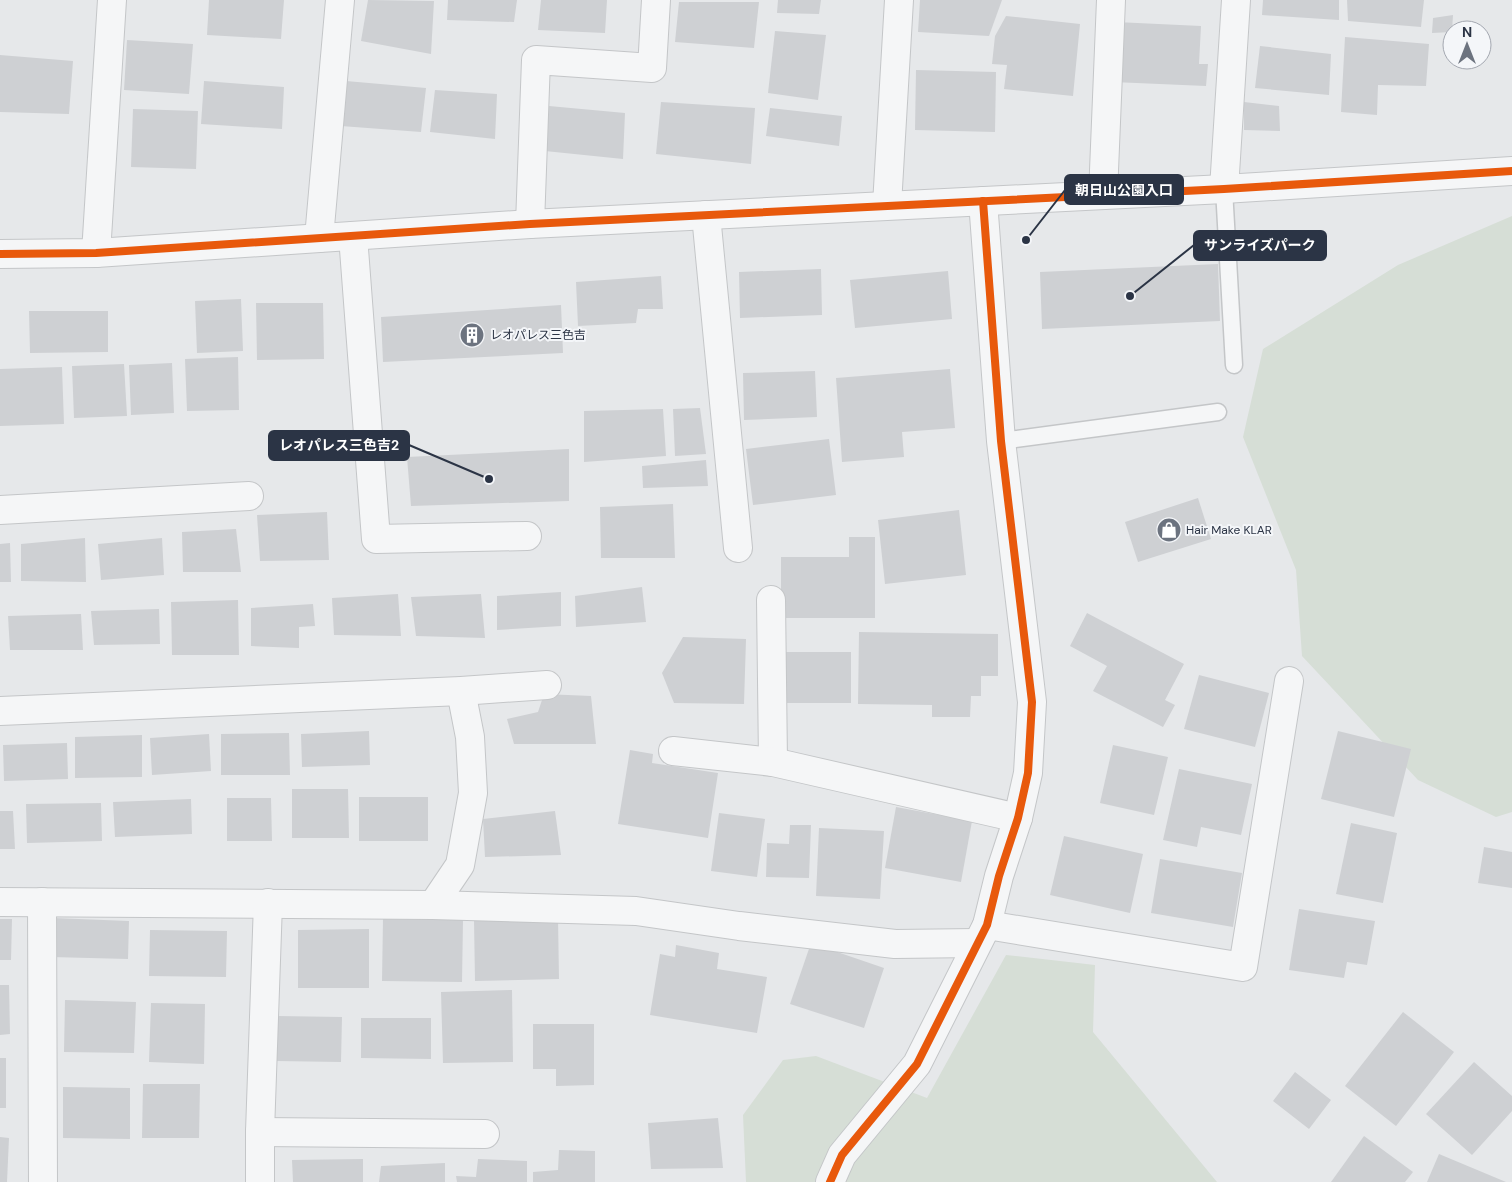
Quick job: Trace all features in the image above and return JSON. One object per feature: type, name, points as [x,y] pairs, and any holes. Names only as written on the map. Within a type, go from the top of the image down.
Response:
[{"type":"street","points":[[96,253],[112,0]]},
{"type":"street","points":[[319,238],[340,0]]},
{"type":"street","points":[[530,224],[536,60],[652,68],[656,0]]},
{"type":"street","points":[[887,206],[899,0]]},
{"type":"street","points":[[1103,195],[1111,0]]},
{"type":"street","points":[[1224,189],[1236,0]]},
{"type":"street","points":[[0,254],[96,253],[530,224],[1224,189],[1512,171]]},
{"type":"street","points":[[830,1182],[842,1155],[917,1064],[982,934],[1018,818],[1028,773],[1032,702],[1001,440],[983,201]]},
{"type":"street","points":[[706,215],[738,548]]},
{"type":"street","points":[[353,236],[376,539],[527,536]]},
{"type":"street","points":[[0,510],[249,496]]},
{"type":"street","points":[[771,600],[772,762]]},
{"type":"street","points":[[0,902],[433,905],[636,911],[739,926],[895,944],[982,934],[1243,967],[1288,681]]},
{"type":"street","points":[[0,711],[461,691],[547,685]]},
{"type":"street","points":[[433,905],[460,865],[473,793],[470,737],[461,691]]},
{"type":"street","points":[[673,751],[772,762],[1018,818]]},
{"type":"street","points":[[42,902],[43,1182]]},
{"type":"street","points":[[260,1182],[268,903]]},
{"type":"street","points":[[260,1132],[485,1134]]},
{"type":"lane","points":[[1224,189],[1234,365]]},
{"type":"lane","points":[[1001,440],[1218,412]]},
{"type":"shaded area","points":[[1512,216],[1512,812],[1496,817],[1418,780],[1302,656],[1296,570],[1243,437],[1263,349],[1398,265]]},
{"type":"shaded area","points":[[1006,955],[1095,965],[1093,1032],[1217,1182],[746,1182],[743,1115],[783,1060],[816,1056],[927,1098]]},
{"type":"building","points":[[209,0],[284,0],[281,39],[207,35]]},
{"type":"building","points":[[368,0],[434,1],[431,54],[361,41]]},
{"type":"building","points":[[448,0],[517,0],[514,22],[447,20]]},
{"type":"building","points":[[541,0],[607,0],[605,33],[538,30]]},
{"type":"building","points":[[778,0],[821,0],[819,14],[777,13]]},
{"type":"building","points":[[920,0],[1002,0],[989,36],[918,32]]},
{"type":"building","points":[[1263,0],[1339,0],[1339,20],[1262,15]]},
{"type":"building","points":[[1347,0],[1424,0],[1421,27],[1348,21]]},
{"type":"building","points":[[679,2],[759,2],[754,48],[675,42]]},
{"type":"building","points":[[1453,15],[1453,20],[1442,20],[1442,32],[1432,33],[1433,18]]},
{"type":"building","points":[[1006,16],[1080,24],[1073,96],[1004,89],[1007,65],[992,64],[995,36]]},
{"type":"building","points":[[1116,22],[1201,26],[1199,64],[1208,64],[1206,86],[1113,82]]},
{"type":"building","points":[[775,31],[826,35],[818,100],[768,93]]},
{"type":"building","points":[[1345,37],[1429,44],[1426,86],[1378,85],[1377,115],[1341,112]]},
{"type":"building","points":[[127,40],[193,44],[189,94],[124,90]]},
{"type":"building","points":[[1260,46],[1331,54],[1329,95],[1255,88]]},
{"type":"building","points":[[0,55],[73,61],[69,114],[0,112]]},
{"type":"building","points":[[916,70],[996,72],[995,132],[915,130]]},
{"type":"building","points":[[204,81],[284,87],[282,129],[201,124]]},
{"type":"building","points":[[346,81],[426,88],[421,132],[341,126]]},
{"type":"building","points":[[435,90],[497,94],[495,139],[430,132]]},
{"type":"building","points":[[661,102],[755,108],[751,164],[656,154]]},
{"type":"building","points":[[1244,102],[1279,106],[1280,131],[1244,130]]},
{"type":"building","points":[[549,106],[625,113],[623,159],[545,151]]},
{"type":"building","points":[[770,108],[842,116],[839,146],[766,136]]},
{"type":"building","points":[[133,109],[198,111],[196,169],[131,167]]},
{"type":"building","points":[[1218,264],[1220,321],[1042,329],[1040,272]]},
{"type":"building","points":[[821,269],[822,315],[740,318],[739,272]]},
{"type":"building","points":[[948,271],[952,319],[855,328],[850,280]]},
{"type":"building","points":[[661,276],[663,309],[638,309],[636,323],[578,326],[576,282]]},
{"type":"building","points":[[241,299],[243,351],[197,353],[195,301]]},
{"type":"building","points":[[256,303],[323,303],[324,359],[257,360]]},
{"type":"building","name":"レオパレス三色吉","points":[[561,305],[563,353],[383,362],[381,317]]},
{"type":"building","points":[[29,311],[108,311],[108,352],[30,353]]},
{"type":"building","points":[[238,357],[239,410],[187,411],[185,359]]},
{"type":"building","points":[[172,363],[174,413],[131,415],[129,365]]},
{"type":"building","points":[[124,364],[127,416],[74,418],[72,366]]},
{"type":"building","points":[[62,367],[64,424],[0,426],[0,369]]},
{"type":"building","points":[[950,369],[955,428],[902,432],[904,457],[842,462],[836,378]]},
{"type":"building","points":[[815,371],[817,417],[744,420],[743,373]]},
{"type":"building","points":[[700,408],[706,454],[675,456],[673,409]]},
{"type":"building","points":[[663,409],[666,456],[584,462],[584,411]]},
{"type":"building","points":[[829,439],[836,495],[753,505],[746,449]]},
{"type":"building","points":[[569,449],[569,501],[411,506],[407,457]]},
{"type":"building","points":[[706,460],[708,486],[643,488],[642,466]]},
{"type":"building","points":[[1198,498],[1211,539],[1138,562],[1125,522]]},
{"type":"building","points":[[673,504],[675,558],[601,558],[600,507]]},
{"type":"building","points":[[959,510],[966,575],[885,584],[878,520]]},
{"type":"building","points":[[327,512],[329,560],[260,561],[257,515]]},
{"type":"building","points":[[236,529],[241,572],[183,572],[182,532]]},
{"type":"building","points":[[849,537],[875,537],[875,618],[781,618],[781,557],[849,557]]},
{"type":"building","points":[[85,538],[86,582],[21,581],[21,544]]},
{"type":"building","points":[[162,538],[164,575],[101,580],[98,544]]},
{"type":"building","points":[[10,543],[11,582],[0,582],[0,544]]},
{"type":"building","points":[[642,587],[646,622],[576,627],[575,596]]},
{"type":"building","points":[[561,592],[561,626],[497,630],[497,596]]},
{"type":"building","points":[[398,594],[401,636],[334,635],[332,598]]},
{"type":"building","points":[[481,594],[485,638],[416,636],[411,597]]},
{"type":"building","points":[[238,600],[239,655],[172,655],[171,602]]},
{"type":"building","points":[[313,604],[315,626],[299,627],[299,648],[251,646],[251,608]]},
{"type":"building","points":[[159,609],[160,644],[94,645],[91,611]]},
{"type":"building","points":[[1087,613],[1184,664],[1165,700],[1175,705],[1163,727],[1093,691],[1107,666],[1070,646]]},
{"type":"building","points":[[81,614],[83,650],[10,650],[8,616]]},
{"type":"building","points":[[859,632],[998,634],[998,676],[981,676],[981,696],[971,696],[970,717],[932,717],[932,705],[858,704]]},
{"type":"building","points":[[683,637],[746,639],[744,704],[674,703],[662,673]]},
{"type":"building","points":[[783,652],[851,652],[851,703],[783,703]]},
{"type":"building","points":[[1199,675],[1269,693],[1255,747],[1184,729]]},
{"type":"building","points":[[544,694],[591,696],[596,744],[514,744],[507,719],[538,712]]},
{"type":"building","points":[[369,731],[370,765],[302,767],[301,734]]},
{"type":"building","points":[[1338,731],[1411,749],[1394,817],[1321,799]]},
{"type":"building","points":[[289,733],[290,775],[221,775],[221,734]]},
{"type":"building","points":[[209,734],[211,771],[152,775],[150,738]]},
{"type":"building","points":[[142,735],[142,777],[75,778],[75,737]]},
{"type":"building","points":[[67,743],[68,779],[4,781],[3,745]]},
{"type":"building","points":[[1113,745],[1168,757],[1154,815],[1100,803]]},
{"type":"building","points":[[630,750],[653,754],[652,763],[718,773],[708,838],[618,824]]},
{"type":"building","points":[[1179,769],[1252,784],[1241,835],[1201,827],[1197,847],[1163,840]]},
{"type":"building","points":[[292,789],[348,789],[349,838],[292,838]]},
{"type":"building","points":[[359,797],[428,797],[428,841],[359,841]]},
{"type":"building","points":[[227,798],[271,798],[272,841],[227,841]]},
{"type":"building","points":[[191,799],[192,834],[115,837],[113,802]]},
{"type":"building","points":[[101,803],[102,841],[27,843],[26,804]]},
{"type":"building","points":[[896,807],[972,821],[961,882],[885,868]]},
{"type":"building","points":[[0,811],[13,811],[15,849],[0,849]]},
{"type":"building","points":[[555,811],[561,855],[485,857],[483,819]]},
{"type":"building","points":[[719,813],[765,819],[757,877],[711,871]]},
{"type":"building","points":[[1351,823],[1397,833],[1383,903],[1336,894]]},
{"type":"building","points":[[790,825],[811,825],[809,878],[766,877],[767,843],[789,844]]},
{"type":"building","points":[[819,828],[884,831],[880,899],[816,896]]},
{"type":"building","points":[[1064,836],[1143,854],[1130,913],[1050,895]]},
{"type":"building","points":[[1484,847],[1512,852],[1512,888],[1478,883]]},
{"type":"building","points":[[1160,859],[1242,873],[1233,927],[1151,913]]},
{"type":"building","points":[[1299,909],[1375,921],[1367,965],[1347,962],[1344,978],[1289,970]]},
{"type":"building","points":[[53,918],[129,921],[128,959],[51,957]]},
{"type":"building","points":[[558,918],[559,979],[475,981],[474,920]]},
{"type":"building","points":[[0,919],[12,919],[11,960],[0,960]]},
{"type":"building","points":[[383,919],[463,920],[462,982],[382,981]]},
{"type":"building","points":[[369,929],[369,988],[298,988],[298,930]]},
{"type":"building","points":[[150,930],[227,931],[226,977],[149,976]]},
{"type":"building","points":[[811,943],[884,968],[864,1028],[790,1004]]},
{"type":"building","points":[[676,945],[719,953],[717,969],[767,977],[757,1033],[650,1015],[660,954],[675,957]]},
{"type":"building","points":[[0,985],[9,985],[10,1034],[0,1035]]},
{"type":"building","points":[[512,990],[513,1062],[443,1063],[441,992]]},
{"type":"building","points":[[65,1000],[136,1002],[134,1053],[64,1052]]},
{"type":"building","points":[[151,1003],[205,1004],[204,1064],[149,1062]]},
{"type":"building","points":[[1403,1012],[1454,1052],[1396,1126],[1345,1086]]},
{"type":"building","points":[[277,1016],[342,1017],[341,1062],[276,1061]]},
{"type":"building","points":[[361,1018],[431,1018],[431,1059],[361,1058]]},
{"type":"building","points":[[533,1024],[594,1024],[594,1085],[556,1086],[556,1069],[533,1069]]},
{"type":"building","points":[[0,1058],[6,1058],[6,1108],[0,1108]]},
{"type":"building","points":[[1474,1062],[1512,1096],[1512,1111],[1472,1155],[1426,1114]]},
{"type":"building","points":[[1295,1072],[1331,1100],[1309,1129],[1273,1101]]},
{"type":"building","points":[[143,1084],[200,1084],[199,1138],[142,1138]]},
{"type":"building","points":[[63,1087],[130,1088],[130,1139],[63,1138]]},
{"type":"building","points":[[718,1118],[723,1168],[651,1169],[648,1123]]},
{"type":"building","points":[[1364,1136],[1413,1172],[1405,1182],[1331,1182]]},
{"type":"building","points":[[0,1137],[9,1138],[7,1182],[0,1182]]},
{"type":"building","points":[[559,1150],[595,1151],[595,1182],[533,1182],[533,1172],[558,1170]]},
{"type":"building","points":[[1439,1154],[1506,1182],[1427,1182]]},
{"type":"building","points":[[363,1159],[363,1182],[293,1182],[292,1160]]},
{"type":"building","points":[[478,1159],[527,1161],[527,1182],[457,1182],[456,1176],[476,1177]]},
{"type":"building","points":[[445,1163],[445,1182],[379,1182],[381,1166]]},
{"type":"cycle path","points":[[0,254],[96,253],[530,224],[1224,189],[1512,171]]},
{"type":"cycle path","points":[[830,1182],[842,1155],[917,1064],[987,925],[999,876],[1018,818],[1028,773],[1032,702],[1001,441],[983,201]]},
{"type":"place","name":"朝日山公園入口","points":[[1026,240]]},
{"type":"place","name":"サンライズパーク","points":[[1130,296]]},
{"type":"place","name":"レオパレス三色吉","points":[[472,335]]},
{"type":"place","name":"レオパレス三色吉2","points":[[489,479]]},
{"type":"place","name":"Hair Make KLAR","points":[[1169,530]]}]
